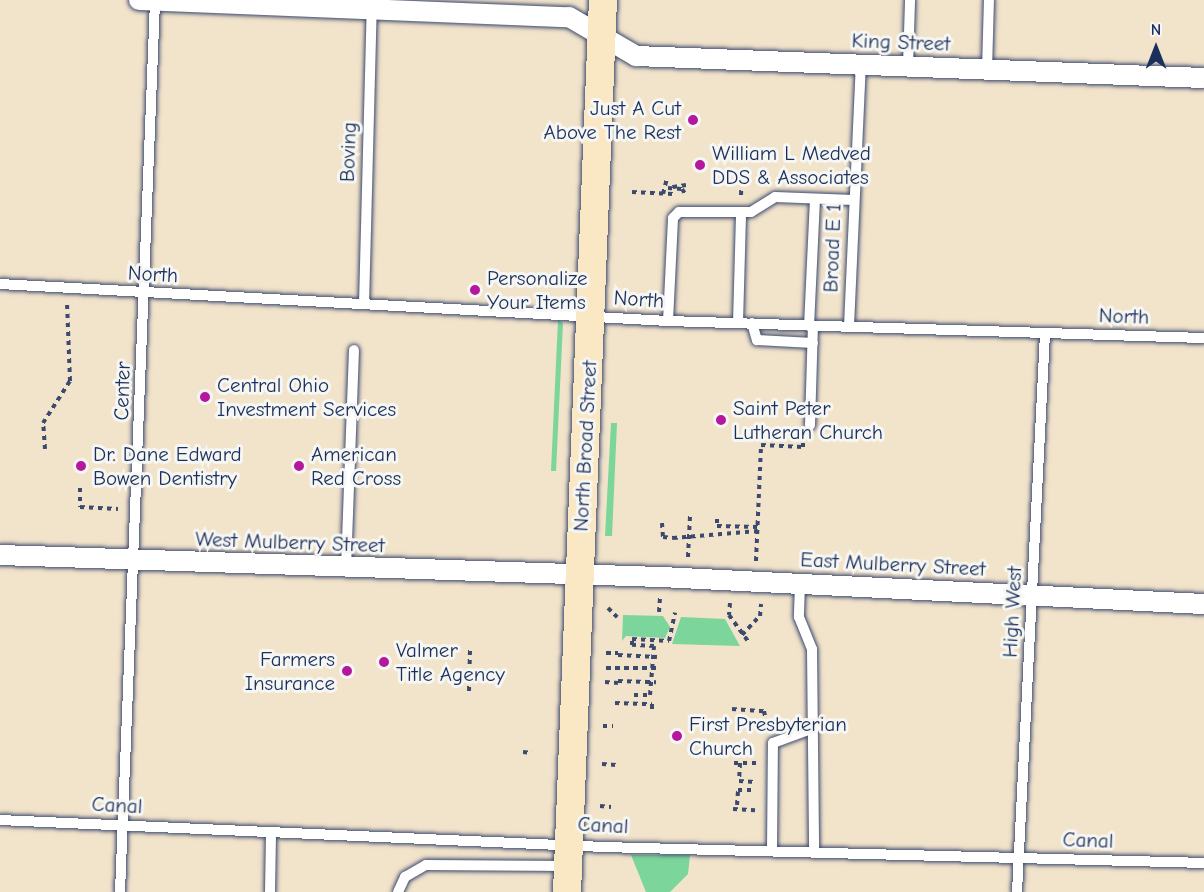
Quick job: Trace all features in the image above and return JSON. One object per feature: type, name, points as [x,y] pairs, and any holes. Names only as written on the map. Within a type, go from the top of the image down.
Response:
[{"type":"street","name":"King Street","points":[[150,0],[372,4],[569,17],[636,56],[1204,78]]},
{"type":"street","name":"North Broad Street","points":[[568,867],[603,0]]},
{"type":"street","name":"West Mulberry Street","points":[[0,555],[579,575]]},
{"type":"street","name":"East Mulberry Street","points":[[579,575],[1204,604]]},
{"type":"lane","name":"Center","points":[[120,892],[144,293],[150,0]]},
{"type":"lane","points":[[908,65],[910,0]]},
{"type":"lane","points":[[987,70],[989,0]]},
{"type":"lane","name":"Boving","points":[[364,304],[372,4]]},
{"type":"lane","name":"Broad E 1","points":[[849,326],[861,64]]},
{"type":"lane","points":[[668,321],[673,218],[684,211],[741,213],[758,210],[775,197],[854,200]]},
{"type":"lane","points":[[810,425],[815,199]]},
{"type":"lane","points":[[738,323],[741,213]]},
{"type":"lane","name":"North","points":[[0,284],[668,321],[1204,338]]},
{"type":"lane","points":[[752,323],[757,340],[813,343]]},
{"type":"lane","name":"High West","points":[[1017,892],[1034,595],[1044,333]]},
{"type":"lane","points":[[346,568],[354,350]]},
{"type":"lane","points":[[800,584],[799,617],[812,649],[814,852]]},
{"type":"lane","points":[[772,851],[774,741],[814,728]]},
{"type":"lane","name":"Canal","points":[[0,820],[124,825],[271,835],[568,867],[772,851],[1204,863]]},
{"type":"lane","points":[[270,892],[271,835]]},
{"type":"lane","points":[[398,892],[405,877],[426,865],[568,867]]},
{"type":"path","points":[[663,194],[667,178]]},
{"type":"path","points":[[632,192],[642,193]]},
{"type":"path","points":[[45,449],[43,423],[70,381],[65,346],[68,288]]},
{"type":"path","points":[[756,582],[761,445],[803,447],[804,438]]},
{"type":"path","points":[[80,488],[80,507],[119,509]]},
{"type":"path","points":[[687,579],[690,516]]},
{"type":"path","points":[[717,519],[717,526],[758,529]]},
{"type":"path","points":[[662,523],[663,537],[689,533],[758,529]]},
{"type":"path","points":[[659,612],[660,599]]},
{"type":"path","points":[[730,603],[729,615],[749,643]]},
{"type":"path","points":[[742,635],[760,616],[761,604]]},
{"type":"path","points":[[608,608],[617,617]]},
{"type":"path","points":[[634,695],[650,695],[650,668],[654,646],[632,645],[632,639],[669,641],[675,613]]},
{"type":"path","points":[[469,691],[470,649]]},
{"type":"path","points":[[606,653],[657,657]]},
{"type":"path","points":[[606,668],[656,668]]},
{"type":"path","points":[[605,682],[656,682]]},
{"type":"path","points":[[615,703],[652,704],[652,713]]},
{"type":"path","points":[[732,709],[764,711],[774,741]]},
{"type":"path","points":[[603,726],[613,726]]},
{"type":"path","points":[[523,752],[532,753]]},
{"type":"path","points":[[734,763],[750,763]]},
{"type":"path","points":[[740,763],[739,781],[774,783]]},
{"type":"path","points":[[602,764],[616,765]]},
{"type":"path","points":[[737,805],[738,790],[744,790]]},
{"type":"path","points":[[600,806],[611,807]]},
{"type":"green space","points":[[558,320],[563,323],[556,471],[551,471]]},
{"type":"green space","points":[[611,423],[617,423],[612,536],[605,536]]},
{"type":"green space","points":[[623,615],[663,616],[670,627],[665,638],[626,636],[622,641]]},
{"type":"green space","points":[[681,617],[725,619],[740,646],[672,644]]},
{"type":"green space","points":[[631,855],[690,855],[688,874],[670,892],[646,892]]},
{"type":"place","name":"Just A Cut Above The Rest","points":[[693,120]]},
{"type":"place","name":"William L Medved DDS & Associates","points":[[700,165]]},
{"type":"place","name":"Personalize Your Items","points":[[475,290]]},
{"type":"place","name":"Central Ohio Investment Services","points":[[205,397]]},
{"type":"place","name":"Saint Peter Lutheran Church","points":[[721,420]]},
{"type":"place","name":"Dr. Dane Edward Bowen Dentistry","points":[[81,466]]},
{"type":"place","name":"American Red Cross","points":[[299,466]]},
{"type":"place","name":"Valmer Title Agency","points":[[384,662]]},
{"type":"place","name":"Farmers Insurance","points":[[347,671]]},
{"type":"place","name":"First Presbyterian Church","points":[[677,736]]}]
